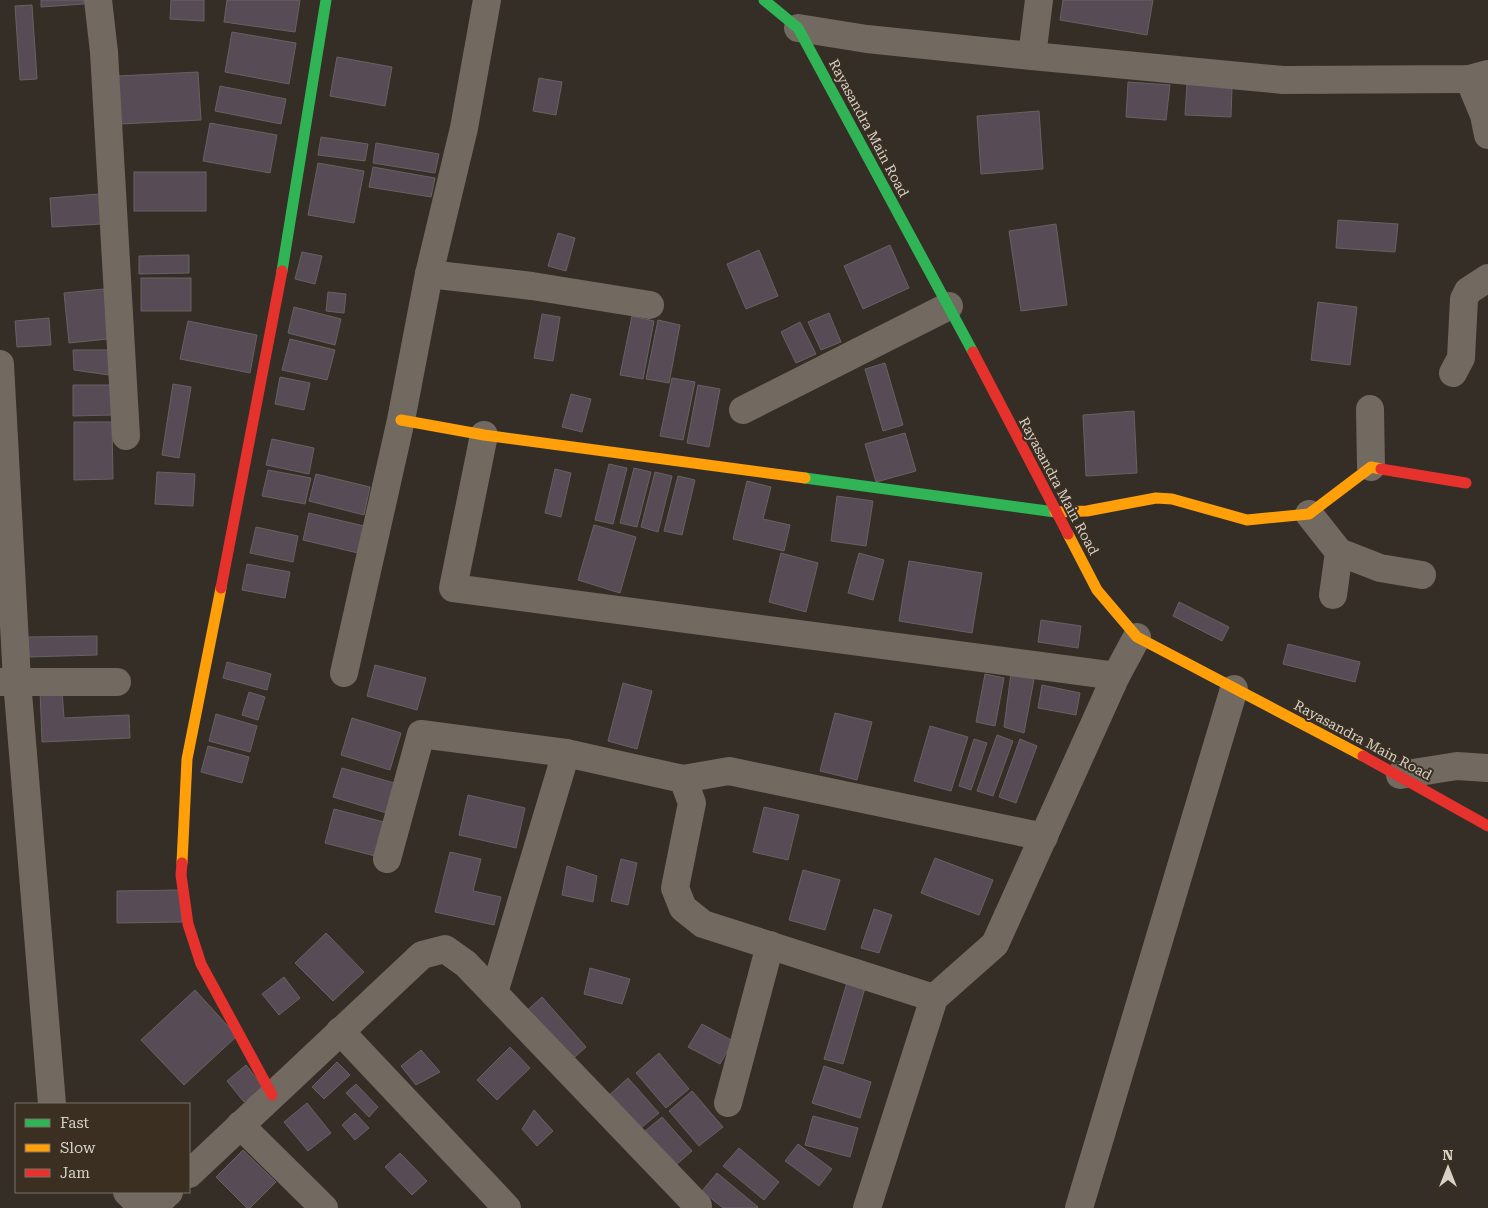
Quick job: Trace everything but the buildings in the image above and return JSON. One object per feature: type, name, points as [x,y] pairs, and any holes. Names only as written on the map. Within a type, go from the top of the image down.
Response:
[{"type":"street","points":[[98,0],[104,52],[126,436]]},
{"type":"street","points":[[272,1095],[201,964],[188,924],[181,875],[186,769],[276,309],[326,0]]},
{"type":"street","points":[[344,673],[401,420],[429,274],[464,128],[487,0]]},
{"type":"street","name":"Rayasandra Main Road","points":[[764,0],[798,28],[949,306],[1097,590],[1137,637],[1400,775],[1488,826]]},
{"type":"street","points":[[1032,56],[1039,0]]},
{"type":"street","points":[[798,28],[867,39],[1283,80],[1478,77],[1488,135]]},
{"type":"street","points":[[429,274],[532,286],[650,305]]},
{"type":"street","points":[[1452,372],[1462,358],[1464,299],[1468,291],[1488,278]]},
{"type":"street","points":[[743,410],[949,306]]},
{"type":"street","points":[[0,364],[9,682],[52,1103]]},
{"type":"street","points":[[1370,409],[1371,467]]},
{"type":"street","points":[[401,420],[484,435],[1055,512],[1087,511],[1156,498],[1172,499],[1247,520],[1309,514],[1371,467],[1466,483]]},
{"type":"street","points":[[484,435],[453,588],[1116,676]]},
{"type":"street","points":[[1309,514],[1339,552],[1380,568],[1422,575]]},
{"type":"street","points":[[1333,595],[1339,552]]},
{"type":"street","points":[[867,1208],[934,998],[995,944],[1116,676],[1137,637]]},
{"type":"street","points":[[9,682],[117,682]]},
{"type":"street","points":[[1079,1208],[1234,689]]},
{"type":"street","points":[[387,859],[421,734],[566,753],[683,779],[729,771],[1044,837]]},
{"type":"street","points":[[494,993],[566,753]]},
{"type":"street","points":[[1400,775],[1457,766],[1488,768]]},
{"type":"street","points":[[683,779],[692,803],[675,888],[683,908],[704,924],[934,998]]},
{"type":"street","points":[[728,1103],[770,945]]},
{"type":"street","points":[[190,1173],[422,954],[445,949],[466,964],[698,1206]]},
{"type":"street","points":[[340,1031],[507,1208]]},
{"type":"street","points":[[240,1125],[324,1208]]},
{"type":"street","points":[[129,1193],[143,1208]]},
{"type":"street","points":[[152,1208],[169,1193]]},
{"type":"traffic: fast","points":[[282,271],[326,0]]},
{"type":"traffic: fast","points":[[764,0],[798,28],[973,352]]},
{"type":"traffic: fast","points":[[805,478],[1055,512]]},
{"type":"traffic: slow","points":[[401,420],[484,435],[805,478]]},
{"type":"traffic: slow","points":[[1055,512],[1087,511],[1156,498],[1172,499],[1247,520],[1309,514],[1371,467],[1381,469]]},
{"type":"traffic: slow","points":[[1068,534],[1097,590],[1137,637],[1363,756]]},
{"type":"traffic: slow","points":[[182,863],[187,759],[221,588]]},
{"type":"traffic: jam","points":[[221,588],[282,271]]},
{"type":"traffic: jam","points":[[973,352],[1068,534]]},
{"type":"traffic: jam","points":[[1381,469],[1466,483]]},
{"type":"traffic: jam","points":[[1363,756],[1488,826]]},
{"type":"traffic: jam","points":[[182,863],[181,875],[188,924],[201,964],[272,1095]]}]
